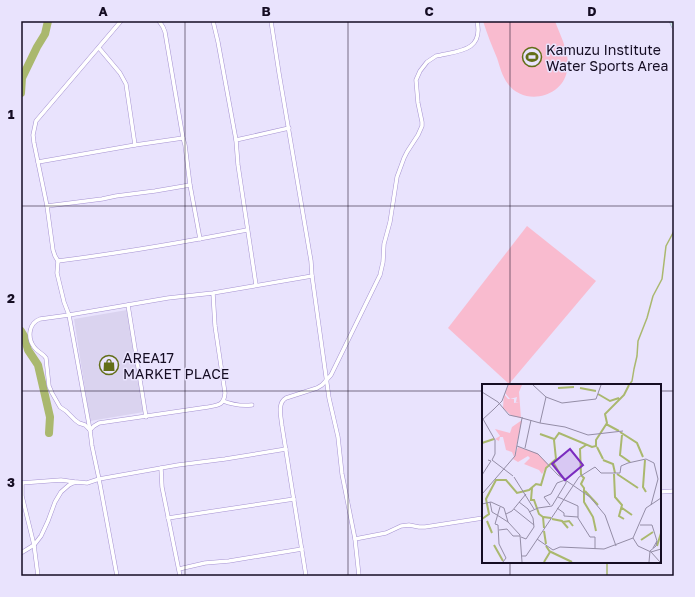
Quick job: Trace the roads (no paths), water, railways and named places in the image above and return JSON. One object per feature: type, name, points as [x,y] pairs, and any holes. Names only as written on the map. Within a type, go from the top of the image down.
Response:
[{"type":"street","points":[[117,576],[69,315],[64,302],[57,273],[58,261],[53,250],[47,206],[33,136],[36,121],[121,21]]},
{"type":"street","points":[[159,21],[164,27],[165,32],[200,239]]},
{"type":"street","points":[[213,21],[236,140],[238,165],[256,285]]},
{"type":"street","points":[[271,21],[311,261],[327,380],[338,437],[342,474],[359,576]]},
{"type":"street","points":[[306,576],[280,408],[282,402],[286,398],[317,388],[333,373],[358,318],[380,275],[383,262],[384,244],[390,222],[397,177],[404,158],[418,136],[422,126],[416,83],[418,75],[427,62],[433,57],[465,50],[476,42],[479,27],[478,21]]},
{"type":"street","points":[[672,21],[674,26]]},
{"type":"street","points":[[98,48],[120,73],[126,84],[135,144]]},
{"type":"street","points":[[236,140],[289,128]]},
{"type":"street","points":[[38,162],[135,144],[183,138]]},
{"type":"street","points":[[47,206],[190,186]]},
{"type":"street","points":[[58,261],[200,239],[247,230]]},
{"type":"street","points":[[90,430],[85,424],[79,423],[60,407],[52,393],[49,386],[46,358],[34,347],[30,337],[31,328],[36,320],[40,318],[69,315],[312,276]]},
{"type":"street","points":[[90,430],[99,423],[208,407],[217,405],[223,401],[225,398],[225,393],[215,326],[213,292]]},
{"type":"street","points":[[128,305],[146,417]]},
{"type":"street","points":[[223,401],[236,405],[252,405]]},
{"type":"street","points":[[38,576],[34,544],[22,496],[22,483],[61,480],[87,483],[99,479],[178,465],[286,449]]},
{"type":"street","points":[[161,468],[162,487],[180,576]]},
{"type":"street","points":[[21,553],[34,544],[41,536],[55,502],[61,492],[72,483],[77,482]]},
{"type":"street","points":[[661,492],[674,491]]},
{"type":"street","points":[[168,518],[294,499]]},
{"type":"street","points":[[354,539],[386,533],[400,526],[409,525],[425,527],[482,518]]},
{"type":"street","points":[[179,569],[205,563],[229,561],[302,549]]},
{"type":"waterway","points":[[21,93],[22,78],[45,34],[48,21]]},
{"type":"waterway","points":[[630,384],[632,381],[637,356],[638,341],[647,318],[653,296],[662,279],[666,246],[674,231]]},
{"type":"waterway","points":[[21,331],[28,350],[38,365],[50,417],[49,433]]},
{"type":"waterway","points":[[607,563],[607,576]]},
{"type":"place","name":"Kamuzu Institute Water Sports Area","points":[[532,57]]},
{"type":"place","name":"AREA17 MARKET PLACE","points":[[109,365]]}]
